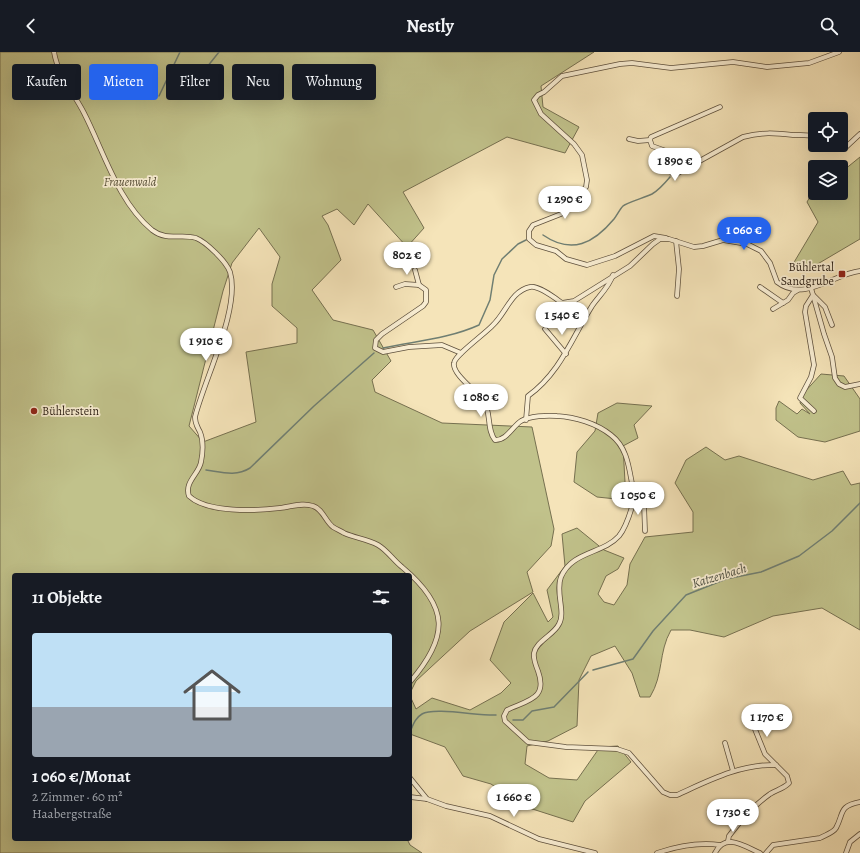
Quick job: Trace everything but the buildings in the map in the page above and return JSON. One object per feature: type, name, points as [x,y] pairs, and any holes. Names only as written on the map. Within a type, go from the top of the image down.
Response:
[{"type":"street","points":[[54,52],[61,77],[79,103],[116,182],[137,216],[163,236],[196,238],[218,254],[229,271],[231,293],[223,333],[218,352],[195,417],[195,423],[200,432],[203,449],[200,468],[188,485],[189,496],[196,501],[213,507],[271,509],[291,505],[313,506],[320,509],[333,526],[350,536],[382,548],[410,573]]},
{"type":"street","points":[[799,290],[788,288],[777,282],[770,263],[761,251],[747,244],[724,240],[694,247],[654,236],[615,256],[588,265],[566,259],[556,252],[536,245],[529,239],[529,231],[533,225],[561,214],[586,186],[587,180],[582,155],[574,144],[541,114],[534,100],[562,76],[620,64],[632,63],[671,68],[733,62],[767,67],[809,63],[839,52]]},
{"type":"street","points":[[629,139],[638,141],[650,140],[654,136],[720,106]]},
{"type":"street","points":[[650,140],[652,146],[666,151],[669,156],[672,174],[676,174],[743,137],[753,134],[774,132],[808,135]]},
{"type":"street","points":[[848,145],[860,134]]},
{"type":"street","points":[[669,239],[660,240],[652,244],[630,266],[613,275],[574,301],[562,302],[539,287],[532,286],[519,291],[494,324],[461,353],[454,364],[455,371],[476,391],[486,405],[492,435],[495,440],[503,438],[518,424],[526,420],[547,416],[570,418],[593,424],[611,435],[620,444],[628,460],[636,497],[620,534],[609,544],[583,554],[565,570],[559,586],[562,616],[559,625],[538,646],[534,653],[534,661],[542,682],[541,690],[534,698],[507,710],[504,716],[505,720],[528,742],[566,747],[617,749],[630,753],[663,792],[670,795],[677,795],[733,771],[759,766],[776,765]]},
{"type":"street","points":[[676,241],[679,269],[677,296]]},
{"type":"street","points":[[415,270],[419,285]]},
{"type":"street","points":[[773,309],[788,300],[793,293],[799,290],[829,283],[846,274],[860,271]]},
{"type":"street","points":[[526,420],[528,396],[548,378],[566,354],[586,316],[611,281],[613,275]]},
{"type":"street","points":[[396,286],[405,284],[419,285],[426,290],[426,302],[423,306],[382,334],[376,340],[375,348],[383,352],[409,347],[442,345],[461,353]]},
{"type":"street","points":[[760,287],[783,302]]},
{"type":"street","points":[[811,288],[832,357],[835,378],[839,384],[845,387],[860,384]]},
{"type":"street","points":[[813,295],[825,306],[832,325]]},
{"type":"street","points":[[813,295],[806,306],[805,312],[814,365],[811,377],[800,398],[814,411]]},
{"type":"street","points":[[545,329],[566,354]]},
{"type":"street","points":[[636,497],[644,504],[645,531]]},
{"type":"street","points":[[412,574],[428,593],[437,614],[439,635],[434,648],[424,665],[412,680]]},
{"type":"street","points":[[728,841],[728,836],[747,812],[772,793],[784,788],[789,783],[787,776],[765,754],[750,717]]},
{"type":"street","points":[[725,743],[733,771]]},
{"type":"street","points":[[412,780],[427,799]]},
{"type":"street","points":[[412,797],[427,799],[446,806],[490,816],[539,839],[595,853]]},
{"type":"street","points":[[766,853],[773,845],[820,838],[836,828],[842,811],[851,805],[860,802]]},
{"type":"street","points":[[846,853],[850,842],[860,834]]},
{"type":"street","points":[[715,853],[720,845],[728,841],[738,843],[760,853]]},
{"type":"street","points":[[657,853],[673,847],[702,843],[720,845]]},
{"type":"green space","name":"Frauenwald","points":[[0,52],[594,52],[541,86],[543,107],[579,127],[565,153],[507,137],[403,192],[424,228],[407,247],[368,204],[354,225],[337,209],[322,216],[328,225],[341,260],[312,290],[333,320],[373,330],[391,361],[372,380],[375,392],[442,423],[532,427],[554,529],[551,546],[527,572],[533,592],[470,631],[416,681],[412,689],[412,573],[12,573],[12,841],[408,841],[410,845],[422,853],[0,853]],"holes":[[[259,228],[280,257],[272,284],[272,306],[297,328],[297,343],[246,352],[256,422],[203,442],[189,426],[223,291],[232,263]]]},
{"type":"green space","points":[[860,157],[860,239],[804,272],[793,264],[818,222],[807,202],[808,200],[848,200],[848,167]]},
{"type":"green space","points":[[821,374],[844,376],[860,399],[860,431],[825,442],[798,437],[776,420],[776,408],[779,401],[797,414],[802,409],[810,414],[800,403],[802,395]]},
{"type":"green space","points":[[617,403],[652,406],[634,425],[638,438],[623,446],[626,500],[597,497],[574,482],[577,452],[595,431],[598,413]]},
{"type":"green space","points":[[706,447],[725,460],[739,456],[813,480],[843,471],[851,485],[860,483],[860,630],[822,608],[773,616],[724,637],[690,630],[671,630],[664,647],[657,680],[650,697],[640,697],[632,673],[615,646],[591,656],[579,680],[577,726],[548,741],[527,746],[525,764],[549,778],[577,780],[600,747],[618,746],[631,762],[585,801],[573,822],[523,806],[491,784],[463,776],[445,747],[412,735],[412,700],[416,709],[432,698],[470,710],[501,693],[511,683],[490,660],[504,622],[533,593],[548,622],[553,617],[547,590],[565,566],[562,534],[577,528],[604,550],[624,558],[618,569],[606,576],[598,594],[604,602],[614,605],[627,585],[630,564],[645,537],[693,532],[693,512],[675,483],[686,460]]},
{"type":"waterway","points":[[159,96],[180,52]]},
{"type":"waterway","points":[[209,64],[219,52]]},
{"type":"waterway","points":[[543,235],[564,244],[582,244],[599,234],[614,219],[623,206],[652,194],[670,177]]},
{"type":"waterway","points":[[383,348],[443,337],[479,325],[490,300],[494,275],[502,259],[518,244],[526,240]]},
{"type":"waterway","points":[[206,470],[234,473],[245,471],[250,468],[314,406],[374,353]]},
{"type":"waterway","name":"Katzenbach","points":[[593,670],[633,659],[653,631],[686,595],[726,579],[761,572],[799,556],[832,531],[860,503]]},
{"type":"waterway","name":"Katzenbach","points":[[513,720],[523,720],[532,711],[554,707],[588,672]]},
{"type":"waterway","name":"Katzenbach","points":[[412,727],[414,722],[422,714],[428,712],[436,711],[496,715]]},
{"type":"place","name":"Bühlertal Sandgrube","points":[[842,274]]},
{"type":"place","name":"Bühlerstein","points":[[34,411]]}]
